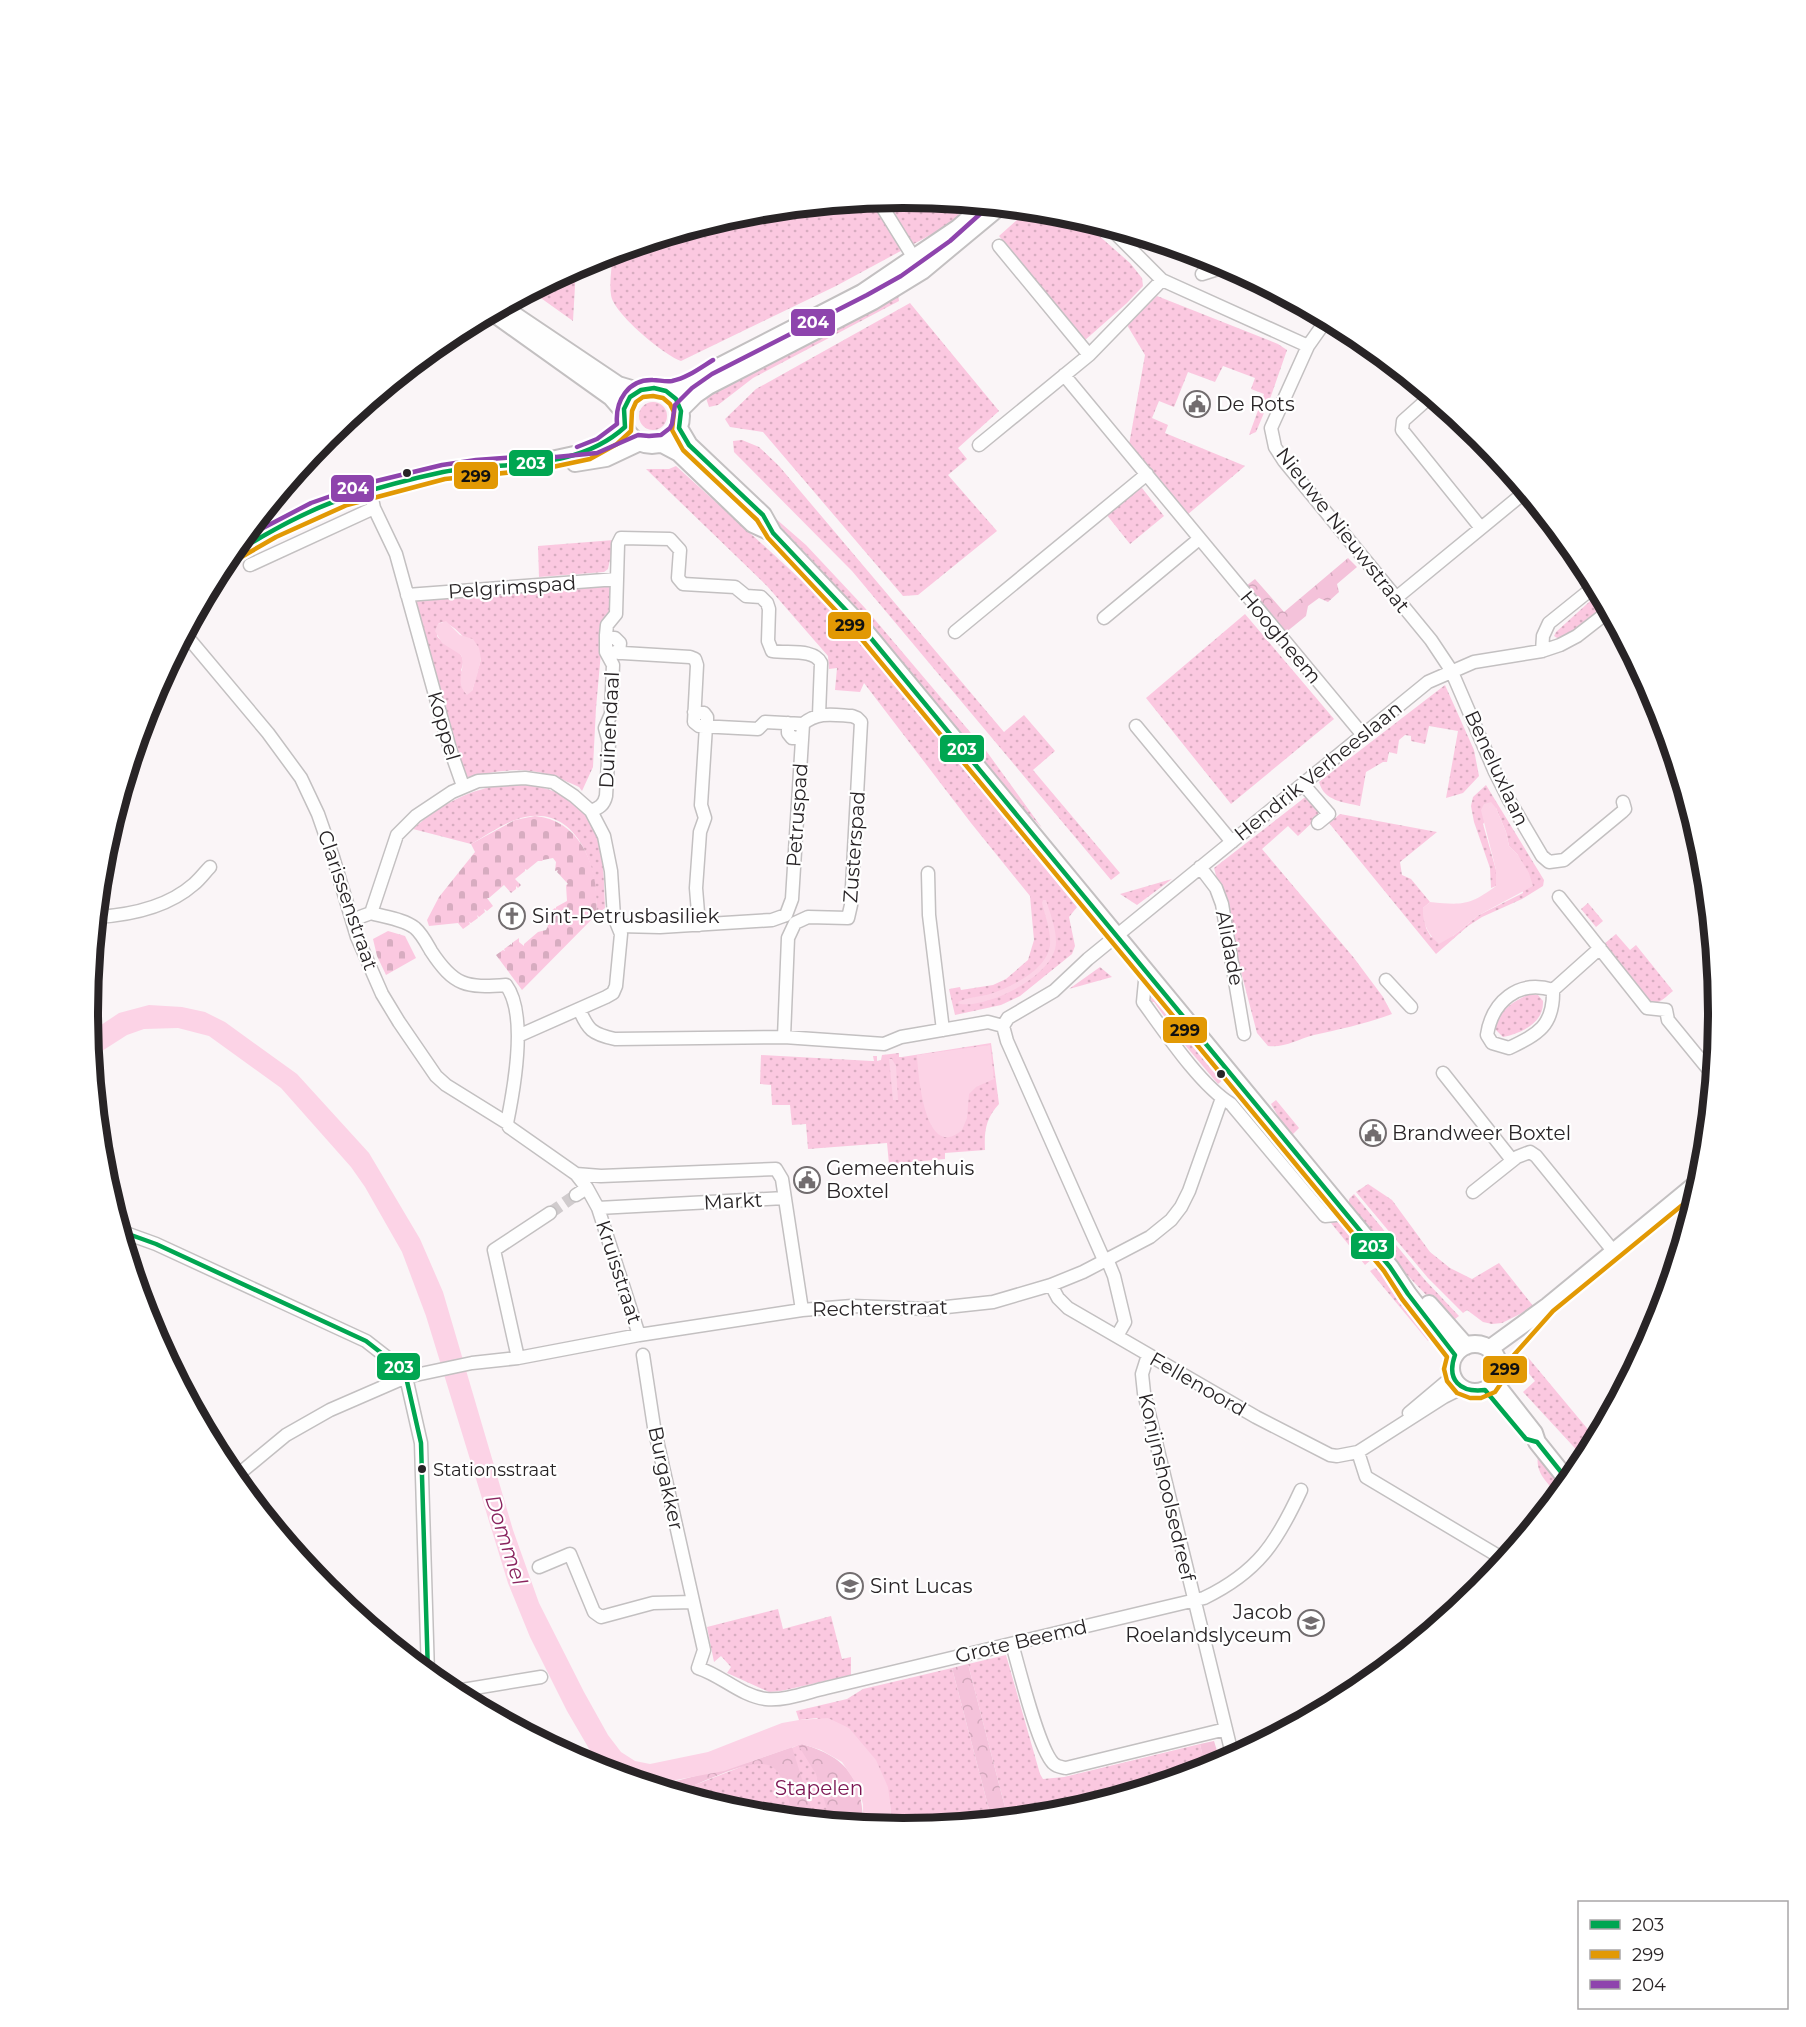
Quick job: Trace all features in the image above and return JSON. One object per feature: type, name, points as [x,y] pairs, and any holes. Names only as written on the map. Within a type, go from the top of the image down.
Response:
[{"type":"main road","points":[[681,410],[694,395],[708,386],[873,301],[976,212]]},
{"type":"main road","points":[[666,391],[687,383],[918,264],[990,213]]},
{"type":"main road","points":[[509,311],[618,385],[638,391]]},
{"type":"main road","points":[[249,543],[314,510],[370,490],[444,472],[542,462],[588,452],[613,438],[625,419],[626,404],[638,391],[649,387],[666,391],[675,398],[681,410],[679,428],[672,438],[662,444],[648,445],[640,442],[629,434],[625,419],[611,397],[499,317]]},
{"type":"main road","points":[[679,428],[689,445],[763,515],[773,533],[860,625],[1390,1267],[1407,1279],[1460,1350]]},
{"type":"main road","points":[[542,462],[555,465],[599,460],[640,442]]},
{"type":"main road","points":[[662,444],[679,453],[753,524],[773,533]]},
{"type":"main road","points":[[1493,1355],[1548,1306],[1688,1190]]},
{"type":"main road","points":[[1478,1344],[1493,1355],[1498,1369],[1489,1386],[1477,1392],[1458,1382],[1451,1366],[1460,1350],[1478,1344]]},
{"type":"main road","points":[[1489,1386],[1526,1439],[1537,1442],[1563,1475]]},
{"type":"street","points":[[883,209],[918,264]]},
{"type":"street","points":[[1120,238],[1162,280],[1308,346]]},
{"type":"street","points":[[999,246],[1089,355]]},
{"type":"street","points":[[1202,274],[1214,270]]},
{"type":"street","points":[[979,445],[1089,355],[1162,280]]},
{"type":"street","name":"Nieuwe Nieuwstraat","points":[[1322,326],[1308,346],[1275,417],[1271,428],[1275,447],[1284,461],[1431,640],[1451,670]]},
{"type":"street","name":"Hoogheem","points":[[1064,375],[1362,735]]},
{"type":"street","points":[[1425,401],[1403,421],[1402,430],[1481,528]]},
{"type":"street","points":[[955,632],[1147,474]]},
{"type":"street","name":"Koppel","points":[[370,490],[374,508],[396,554],[450,749],[463,786],[416,816],[397,835],[371,913]]},
{"type":"street","points":[[1396,598],[1520,496]]},
{"type":"street","points":[[250,565],[374,508]]},
{"type":"street","name":"Duinendaal","points":[[591,811],[605,803],[606,796],[609,743],[605,728],[611,714],[614,665],[606,652],[606,638],[607,625],[616,614],[618,544],[621,538],[670,539],[680,550],[678,578],[683,584],[735,587],[746,596],[761,597],[769,609],[768,641],[772,651],[812,655],[821,663],[819,715]]},
{"type":"street","points":[[1104,618],[1199,539]]},
{"type":"street","name":"Pelgrimspad","points":[[407,595],[617,579]]},
{"type":"street","points":[[1542,651],[1543,636],[1549,624],[1588,591]]},
{"type":"street","name":"Hendrik Verheeslaan","points":[[1003,1026],[1008,1018],[1054,991],[1088,959],[1428,682],[1451,670],[1474,662],[1542,651],[1560,645],[1577,636],[1603,615]]},
{"type":"street","points":[[606,638],[615,638],[620,643],[619,653]]},
{"type":"street","name":"Clarissenstraat","points":[[190,640],[289,759],[301,778],[318,814],[367,963],[382,994],[436,1076],[457,1093],[507,1123],[509,1127],[576,1174]]},
{"type":"street","points":[[606,652],[695,659],[697,665],[694,722],[699,726],[758,729],[765,722],[803,724],[811,717],[819,715]]},
{"type":"street","name":"Beneluxlaan","points":[[1451,670],[1509,801],[1542,856],[1549,862],[1564,860],[1622,812],[1625,809],[1623,802]]},
{"type":"street","name":"Zusterspad","points":[[784,1037],[788,938],[795,923],[808,917],[848,918],[851,905],[861,722],[852,716],[819,715]]},
{"type":"street","points":[[788,723],[788,733],[792,738],[802,737]]},
{"type":"street","name":"Petruspad","points":[[699,925],[772,920],[786,915],[791,906],[803,724]]},
{"type":"street","points":[[619,926],[699,925],[696,888],[700,832],[705,818],[701,805],[706,726]]},
{"type":"street","points":[[1136,726],[1232,842]]},
{"type":"street","name":"Duinendaal","points":[[463,786],[487,779],[525,778],[553,782],[591,811],[598,822],[606,845],[615,917],[621,934],[616,986],[606,997],[518,1036]]},
{"type":"street","points":[[1303,784],[1329,814],[1318,823]]},
{"type":"street","points":[[103,916],[138,912],[175,897],[194,884],[210,867]]},
{"type":"street","name":"Alidade","points":[[1200,867],[1216,888],[1222,904],[1244,1034]]},
{"type":"street","points":[[928,873],[929,915],[943,1030]]},
{"type":"street","points":[[1559,897],[1647,1008],[1666,1010],[1668,1020],[1707,1067]]},
{"type":"street","points":[[352,920],[371,913],[409,924],[417,929],[441,966],[454,978],[477,987],[506,985],[514,999],[518,1036],[516,1078],[507,1123]]},
{"type":"street","points":[[1553,990],[1542,986],[1523,988],[1504,998],[1489,1020],[1486,1035],[1492,1043],[1509,1048],[1536,1035],[1549,1018],[1553,1005],[1553,990],[1600,948]]},
{"type":"street","points":[[1146,972],[1143,1002],[1178,1050],[1222,1098],[1231,1104],[1325,1216],[1346,1214]]},
{"type":"street","points":[[1386,980],[1411,1007]]},
{"type":"street","points":[[579,1009],[592,1032],[615,1039],[784,1037],[884,1044],[901,1037],[988,1022],[1003,1026],[1007,1041],[1063,1168],[1114,1276],[1125,1322],[1117,1336]]},
{"type":"street","points":[[1443,1073],[1512,1160]]},
{"type":"street","name":"Rechterstraat","points":[[406,1377],[472,1363],[518,1358],[639,1335],[802,1310],[852,1306],[928,1309],[993,1302],[1052,1285],[1083,1272],[1158,1232],[1177,1213],[1189,1191],[1222,1098]]},
{"type":"street","points":[[1473,1192],[1512,1160],[1523,1153],[1530,1152],[1536,1156],[1614,1252]]},
{"type":"street","name":"Markt","points":[[576,1174],[601,1176],[777,1169],[782,1179],[784,1198],[598,1208]]},
{"type":"street","points":[[576,1174],[582,1192],[598,1208]]},
{"type":"street","points":[[784,1198],[802,1310]]},
{"type":"street","name":"Kruisstraat","points":[[598,1208],[639,1335]]},
{"type":"street","points":[[518,1358],[494,1250],[550,1213]]},
{"type":"street","points":[[129,1234],[156,1244],[366,1341],[398,1366],[406,1377],[421,1443],[428,1664]]},
{"type":"street","name":"Fellenoord","points":[[1052,1285],[1058,1298],[1068,1308],[1256,1418],[1319,1451],[1337,1456],[1358,1452],[1394,1429],[1414,1408],[1458,1382]]},
{"type":"street","name":"Burgakker","points":[[643,1354],[654,1426],[704,1650],[698,1668]]},
{"type":"street","name":"Konijnshoolsedreef","points":[[1148,1355],[1142,1374],[1144,1393],[1231,1749]]},
{"type":"street","points":[[241,1472],[286,1435],[330,1410],[406,1377]]},
{"type":"street","points":[[1358,1452],[1366,1477],[1498,1556]]},
{"type":"street","name":"Grote Beemd","points":[[698,1668],[752,1695],[766,1699],[779,1698],[1194,1600],[1219,1591],[1249,1570],[1268,1551],[1280,1533],[1301,1490]]},
{"type":"street","points":[[539,1567],[570,1554],[594,1612],[601,1617],[653,1603],[693,1602]]},
{"type":"street","points":[[1012,1644],[1035,1723],[1050,1758],[1058,1767],[1066,1768],[1226,1729]]},
{"type":"street","points":[[465,1689],[541,1677]]},
{"type":"green space","points":[[903,208],[968,211],[934,233],[836,286],[681,361],[663,351],[620,312],[611,295],[612,263],[695,235],[746,223],[850,210]]},
{"type":"green space","points":[[1020,217],[1094,231],[1130,263],[1142,278],[1143,286],[1084,341],[999,236]]},
{"type":"green space","points":[[575,278],[573,321],[538,296]]},
{"type":"green space","points":[[898,293],[899,301],[753,378],[718,405],[709,407],[706,398],[770,360]]},
{"type":"green space","points":[[1157,296],[1278,344],[1287,350],[1256,432],[1249,435],[1264,394],[1251,389],[1255,378],[1223,366],[1215,382],[1188,372],[1174,407],[1159,401],[1152,418],[1168,425],[1165,433],[1245,466],[1187,515],[1129,445],[1145,355],[1127,325]]},
{"type":"green space","points":[[910,303],[999,411],[958,448],[967,459],[948,475],[997,531],[918,595],[903,596],[763,432],[730,427],[725,419],[756,389]]},
{"type":"green space","points":[[653,402],[663,406],[667,416],[663,426],[653,430],[643,426],[639,416],[643,406]]},
{"type":"green space","points":[[742,440],[759,447],[779,466],[1004,732],[1024,715],[1055,751],[1033,770],[1120,873],[1111,880],[852,571],[734,452],[733,441]]},
{"type":"green space","points":[[676,466],[827,604],[858,637],[976,777],[1029,849],[1077,907],[1069,917],[1075,946],[1072,954],[1020,996],[1001,1005],[955,1015],[949,989],[960,987],[961,990],[993,985],[1006,979],[1028,960],[1034,940],[1030,896],[864,683],[860,692],[835,690],[837,668],[829,669],[828,656],[767,586],[646,469],[669,469]]},
{"type":"green space","points":[[1142,488],[1164,516],[1130,544],[1106,514],[1137,489]]},
{"type":"green space","points":[[759,504],[806,545],[865,608],[987,752],[1042,828],[1018,803],[812,560]]},
{"type":"green space","points":[[614,540],[608,569],[604,572],[539,577],[538,546]]},
{"type":"green space","points":[[1348,558],[1357,567],[1337,584],[1339,592],[1328,602],[1319,598],[1308,606],[1306,616],[1285,633],[1246,586],[1255,579],[1284,612]]},
{"type":"green space","points":[[611,583],[611,613],[603,630],[593,767],[582,791],[579,787],[560,778],[531,771],[496,772],[464,780],[413,597]],"holes":[[[442,622],[463,637],[481,659],[472,691],[461,670],[463,663],[460,653],[437,636],[438,624]]]},
{"type":"green space","points":[[1593,598],[1602,613],[1560,640],[1554,636]]},
{"type":"green space","points":[[1245,614],[1334,719],[1231,804],[1146,698]]},
{"type":"green space","points":[[1445,685],[1474,750],[1479,776],[1463,793],[1446,798],[1458,731],[1429,726],[1425,744],[1411,741],[1411,736],[1405,735],[1399,740],[1397,754],[1389,752],[1387,762],[1366,772],[1360,806],[1335,800],[1325,793],[1319,782]]},
{"type":"green space","points":[[523,784],[554,791],[579,806],[589,818],[601,848],[603,870],[605,908],[596,915],[594,880],[590,863],[583,846],[573,832],[560,822],[544,816],[525,817],[504,825],[471,844],[413,829],[434,812],[457,799],[493,786]]},
{"type":"green space","points":[[1486,785],[1544,880],[1543,886],[1522,899],[1482,917],[1436,954],[1329,823],[1340,814],[1437,832],[1400,862],[1402,875],[1411,879],[1430,902],[1423,908],[1426,928],[1431,937],[1453,936],[1479,915],[1523,893],[1518,855],[1509,846],[1496,808],[1483,824],[1496,870],[1496,886],[1491,888],[1490,868],[1474,822],[1471,806],[1473,797]]},
{"type":"green space","points":[[1304,798],[1309,798],[1319,811],[1316,819],[1298,836],[1288,826],[1262,849],[1354,958],[1383,997],[1392,1014],[1286,1044],[1268,1046],[1257,1033],[1214,868]]},
{"type":"green space","points":[[535,816],[552,820],[577,838],[585,851],[595,882],[596,915],[522,990],[496,955],[505,951],[504,949],[519,938],[519,942],[524,946],[538,932],[546,930],[548,926],[542,918],[567,901],[566,885],[568,884],[557,872],[558,870],[555,871],[556,862],[553,858],[538,861],[527,870],[525,869],[515,879],[521,885],[518,888],[516,886],[511,893],[504,885],[487,898],[493,906],[487,911],[484,909],[485,912],[479,917],[477,915],[478,918],[469,922],[470,924],[463,929],[458,923],[429,926],[427,920],[439,897],[475,852],[471,844],[515,820]]},
{"type":"green space","points":[[1172,879],[1137,905],[1120,894]]},
{"type":"green space","points":[[1588,903],[1603,921],[1596,927],[1581,909]]},
{"type":"green space","points":[[388,931],[405,936],[416,958],[386,975],[377,956],[373,939]]},
{"type":"green space","points":[[1616,934],[1630,950],[1636,945],[1673,991],[1664,999],[1654,1003],[1647,1000],[1604,944]]},
{"type":"green space","points":[[1100,967],[1112,977],[1069,989]]},
{"type":"green space","points":[[1149,994],[1224,1079],[1218,1084],[1185,1045],[1154,1002],[1147,997]]},
{"type":"green space","points":[[1529,994],[1538,995],[1543,1001],[1540,1015],[1524,1030],[1503,1037],[1495,1029],[1499,1017],[1512,1004]]},
{"type":"green space","points":[[991,1043],[999,1104],[991,1114],[987,1125],[985,1150],[945,1153],[945,1159],[889,1164],[887,1143],[808,1149],[806,1124],[792,1125],[790,1105],[772,1105],[771,1085],[760,1084],[761,1055],[872,1061],[874,1061],[873,1056],[877,1056],[877,1061],[881,1060],[882,1055],[899,1053],[899,1057],[902,1057]]},
{"type":"green space","points":[[1276,1100],[1299,1128],[1292,1135],[1289,1135],[1271,1104]]},
{"type":"green space","points":[[1368,1184],[1392,1200],[1430,1252],[1450,1268],[1472,1279],[1499,1263],[1534,1307],[1502,1323],[1492,1324],[1483,1322],[1467,1310],[1463,1313],[1428,1278],[1356,1192]]},
{"type":"green space","points":[[1354,1194],[1425,1280],[1459,1316],[1450,1323],[1387,1254],[1349,1206],[1349,1199]]},
{"type":"green space","points":[[1336,1221],[1350,1228],[1372,1255],[1372,1259],[1365,1265],[1331,1223]]},
{"type":"green space","points":[[1380,1265],[1435,1336],[1428,1341],[1370,1271]]},
{"type":"green space","points":[[1526,1355],[1591,1433],[1579,1452],[1523,1392],[1535,1381],[1522,1365]]},
{"type":"green space","points":[[1538,1456],[1558,1481],[1553,1489],[1540,1473]]},
{"type":"green space","points":[[778,1609],[783,1629],[831,1616],[842,1659],[851,1657],[851,1675],[769,1692],[727,1673],[731,1667],[721,1656],[714,1662],[707,1627]]},
{"type":"green space","points":[[1006,1655],[1043,1779],[1064,1777],[1200,1744],[1204,1761],[1111,1792],[1060,1804],[1006,1812],[968,1664]]},
{"type":"green space","points":[[968,1664],[1006,1812],[990,1814],[952,1668]]},
{"type":"green space","points":[[952,1668],[990,1814],[890,1819],[891,1809],[817,1718],[799,1720],[796,1711],[847,1699],[863,1689]]},
{"type":"green space","points":[[1214,1741],[1218,1755],[1204,1761],[1200,1744]]},
{"type":"green space","points":[[798,1745],[818,1749],[841,1763],[856,1783],[862,1817],[829,1815],[816,1774]]},
{"type":"green space","name":"Stapelen","points":[[801,1745],[856,1817],[746,1804],[694,1792],[692,1786],[751,1763],[762,1762]]},
{"type":"green space","points":[[792,1747],[813,1813],[792,1811],[782,1781],[776,1770],[769,1765],[748,1765],[723,1773],[692,1786],[694,1792],[667,1783],[749,1762]]},
{"type":"water","points":[[446,621],[460,635],[473,639],[479,648],[481,659],[478,672],[472,691],[467,695],[461,685],[463,665],[461,655],[442,643],[435,631],[438,624]]},
{"type":"water","points":[[1491,802],[1506,832],[1509,846],[1518,855],[1529,873],[1533,886],[1479,915],[1439,944],[1427,928],[1423,908],[1430,902],[1458,904],[1472,901],[1496,886],[1496,870],[1481,810],[1484,804]]},
{"type":"water","points":[[1043,900],[1046,900],[1051,915],[1056,942],[1053,954],[1045,966],[1019,987],[1003,995],[987,1001],[960,1004],[958,1002],[1008,987],[1027,976],[1042,962],[1050,945]]},
{"type":"water","name":"Dommel","points":[[149,1005],[182,1007],[205,1012],[225,1022],[297,1074],[369,1153],[420,1239],[443,1292],[513,1530],[539,1603],[584,1692],[608,1735],[621,1752],[635,1761],[650,1764],[708,1752],[782,1723],[828,1718],[849,1728],[876,1760],[888,1787],[890,1819],[863,1817],[863,1804],[857,1785],[842,1762],[821,1750],[802,1744],[724,1771],[667,1783],[594,1758],[567,1711],[530,1637],[508,1583],[426,1316],[402,1252],[365,1187],[351,1167],[281,1088],[209,1036],[178,1028],[144,1029],[127,1035],[99,1053],[98,1027],[119,1013]]},
{"type":"water","points":[[990,1045],[994,1079],[976,1087],[969,1094],[967,1118],[962,1130],[949,1137],[940,1135],[932,1126],[926,1112],[917,1055]]},
{"type":"water","points":[[889,1059],[892,1059],[896,1066],[898,1100],[893,1100]]},
{"type":"tunnel","points":[[550,1213],[576,1195]]},
{"type":"transit line","name":"204","points":[[259,530],[311,503],[368,483],[442,465],[476,460],[597,453],[638,435],[661,435],[672,424],[675,405],[692,388],[712,374],[901,276],[950,241],[982,212]]},
{"type":"transit line","name":"204","points":[[577,447],[597,439],[617,424],[618,407],[630,387],[644,381],[678,380],[713,360]]},
{"type":"transit line","name":"203","points":[[248,545],[315,509],[369,491],[443,472],[538,462],[584,452],[605,442],[625,427],[624,409],[630,397],[641,390],[654,388],[666,391],[676,399],[681,411],[679,428],[689,445],[763,515],[773,533],[860,625],[1390,1267],[1455,1355],[1452,1371],[1457,1383],[1468,1389],[1485,1390],[1526,1439],[1537,1442],[1563,1475]]},
{"type":"transit line","name":"299","points":[[238,559],[276,537],[347,505],[445,479],[543,469],[590,459],[617,444],[631,431],[632,411],[636,402],[643,397],[663,398],[674,412],[672,430],[683,450],[757,520],[768,538],[854,630],[1384,1271],[1402,1299],[1447,1357],[1444,1369],[1447,1381],[1457,1393],[1470,1398],[1481,1398],[1495,1392],[1504,1379],[1505,1365],[1553,1311],[1686,1202]]},
{"type":"transit line","name":"203","points":[[129,1234],[156,1244],[366,1341],[398,1366],[406,1377],[421,1443],[428,1663]]},
{"type":"place","name":"De Rots","points":[[1197,404]]},
{"type":"place","name":"Sint-Petrusbasiliek","points":[[512,916]]},
{"type":"place","name":"Brandweer Boxtel","points":[[1373,1133]]},
{"type":"place","name":"Gemeentehuis Boxtel","points":[[807,1180]]},
{"type":"place","name":"Stationsstraat","points":[[422,1469]]},
{"type":"place","name":"Sint Lucas","points":[[850,1586]]},
{"type":"place","name":"Jacob Roelandslyceum","points":[[1311,1623]]}]
